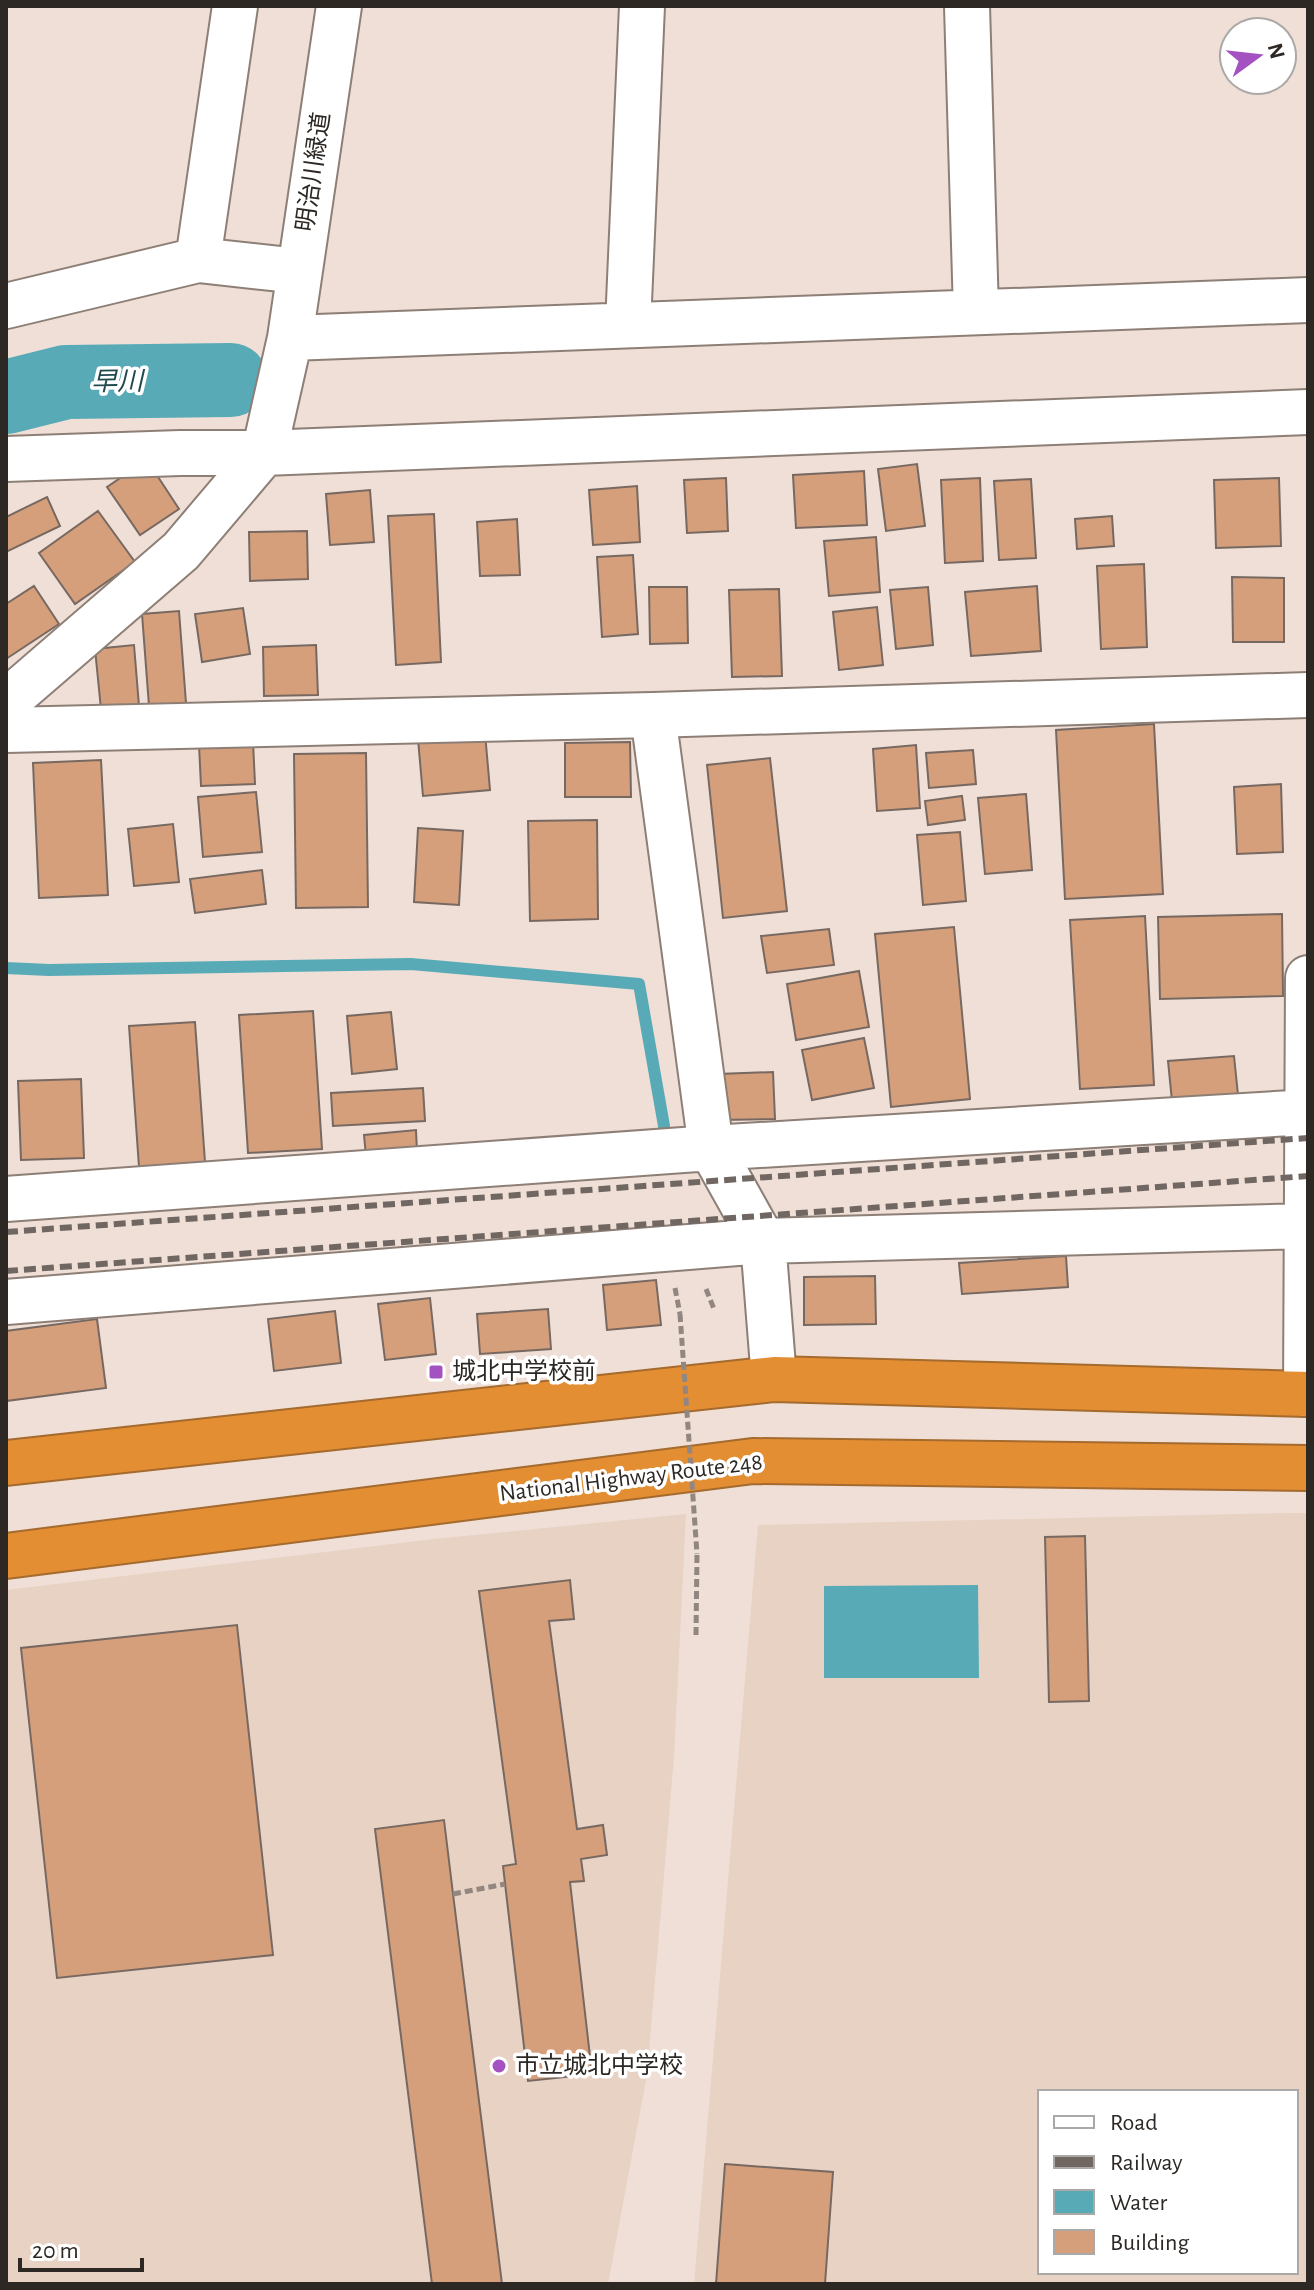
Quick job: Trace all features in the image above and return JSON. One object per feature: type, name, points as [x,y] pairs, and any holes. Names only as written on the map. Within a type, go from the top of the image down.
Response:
[{"type":"highway","points":[[6,1463],[774,1379],[1307,1394]]},
{"type":"highway","name":"National Highway Route 248","points":[[6,1556],[753,1461],[1308,1468]]},
{"type":"street","points":[[198,260],[235,6]]},
{"type":"street","name":"明治川緑道","points":[[264,453],[290,338],[339,6]]},
{"type":"street","points":[[628,325],[642,6]]},
{"type":"street","points":[[967,6],[976,312]]},
{"type":"street","points":[[9,293],[198,260],[299,271]]},
{"type":"street","points":[[290,338],[1308,300]]},
{"type":"street","points":[[6,459],[264,453],[1308,412]]},
{"type":"street","points":[[6,702],[181,551],[264,453]]},
{"type":"street","points":[[6,730],[1308,695]]},
{"type":"street","points":[[653,715],[711,1148],[763,1241],[774,1379]]},
{"type":"street","points":[[1307,1394],[1308,978]]},
{"type":"street","points":[[6,1199],[711,1148],[1308,1112]]},
{"type":"street","points":[[6,1302],[763,1241],[1307,1226]]},
{"type":"path","points":[[680,1314],[697,1554],[696,1635]]},
{"type":"path","points":[[453,1894],[505,1884]]},
{"type":"shaded area","points":[[1308,1513],[1308,2284],[694,2284],[758,1525]]},
{"type":"shaded area","points":[[686,1514],[674,1757],[647,2075],[608,2284],[6,2284],[6,1590],[434,1539]]},
{"type":"water","points":[[978,1585],[979,1678],[824,1678],[824,1586]]},
{"type":"building","points":[[147,460],[179,509],[140,535],[107,487]]},
{"type":"building","points":[[917,464],[925,526],[886,531],[878,469]]},
{"type":"building","points":[[864,471],[867,525],[796,528],[793,475]]},
{"type":"building","points":[[726,478],[728,531],[687,533],[684,480]]},
{"type":"building","points":[[980,478],[983,561],[945,563],[941,480]]},
{"type":"building","points":[[1279,478],[1281,546],[1216,548],[1214,480]]},
{"type":"building","points":[[1031,479],[1036,558],[999,560],[994,481]]},
{"type":"building","points":[[637,486],[640,542],[593,545],[589,490]]},
{"type":"building","points":[[370,490],[374,542],[330,545],[326,494]]},
{"type":"building","points":[[47,497],[60,526],[6,552],[6,517]]},
{"type":"building","points":[[98,511],[135,562],[75,604],[39,553]]},
{"type":"building","points":[[434,514],[441,662],[396,665],[388,516]]},
{"type":"building","points":[[1112,516],[1114,546],[1077,549],[1075,519]]},
{"type":"building","points":[[517,519],[520,575],[480,576],[477,522]]},
{"type":"building","points":[[307,531],[308,579],[250,581],[249,532]]},
{"type":"building","points":[[876,537],[880,592],[829,596],[824,541]]},
{"type":"building","points":[[633,555],[638,634],[602,637],[597,557]]},
{"type":"building","points":[[1144,564],[1147,647],[1101,649],[1097,566]]},
{"type":"building","points":[[1232,577],[1284,578],[1284,642],[1233,642]]},
{"type":"building","points":[[34,586],[59,624],[6,659],[6,604]]},
{"type":"building","points":[[1037,586],[1041,651],[971,656],[965,592]]},
{"type":"building","points":[[649,587],[687,587],[688,643],[650,644]]},
{"type":"building","points":[[928,587],[933,645],[896,649],[890,590]]},
{"type":"building","points":[[779,589],[782,676],[732,677],[729,590]]},
{"type":"building","points":[[877,607],[883,665],[839,670],[833,612]]},
{"type":"building","points":[[243,608],[250,654],[202,662],[195,614]]},
{"type":"building","points":[[179,611],[186,703],[149,706],[142,614]]},
{"type":"building","points":[[134,645],[139,706],[101,709],[95,649]]},
{"type":"building","points":[[316,645],[318,695],[264,696],[263,647]]},
{"type":"building","points":[[1154,724],[1163,894],[1065,899],[1056,730]]},
{"type":"building","points":[[485,733],[490,790],[423,796],[418,739]]},
{"type":"building","points":[[253,742],[255,784],[201,786],[199,745]]},
{"type":"building","points":[[630,742],[631,797],[565,797],[565,743]]},
{"type":"building","points":[[916,745],[920,808],[877,811],[873,749]]},
{"type":"building","points":[[973,750],[976,784],[929,788],[926,753]]},
{"type":"building","points":[[366,753],[368,907],[296,908],[294,754]]},
{"type":"building","points":[[770,758],[787,911],[723,918],[707,765]]},
{"type":"building","points":[[101,760],[108,895],[39,898],[33,763]]},
{"type":"building","points":[[1281,784],[1283,852],[1237,854],[1234,787]]},
{"type":"building","points":[[256,792],[262,852],[203,857],[198,797]]},
{"type":"building","points":[[1026,794],[1032,870],[985,874],[978,798]]},
{"type":"building","points":[[962,796],[965,820],[928,825],[925,801]]},
{"type":"building","points":[[597,820],[598,919],[530,921],[528,821]]},
{"type":"building","points":[[173,824],[179,882],[134,886],[128,829]]},
{"type":"building","points":[[418,828],[463,831],[459,905],[414,902]]},
{"type":"building","points":[[960,832],[966,901],[923,905],[917,835]]},
{"type":"building","points":[[262,870],[266,904],[195,913],[190,879]]},
{"type":"building","points":[[1282,914],[1283,996],[1160,999],[1158,917]]},
{"type":"building","points":[[1145,916],[1154,1085],[1080,1089],[1070,920]]},
{"type":"building","points":[[954,927],[970,1099],[891,1107],[875,934]]},
{"type":"building","points":[[829,929],[834,965],[767,973],[761,936]]},
{"type":"building","points":[[859,971],[869,1027],[796,1040],[787,984]]},
{"type":"building","points":[[313,1011],[322,1149],[248,1153],[239,1015]]},
{"type":"building","points":[[391,1012],[397,1069],[352,1074],[347,1016]]},
{"type":"building","points":[[195,1022],[205,1162],[139,1167],[129,1026]]},
{"type":"building","points":[[864,1038],[874,1088],[812,1100],[802,1050]]},
{"type":"building","points":[[1234,1056],[1238,1095],[1172,1101],[1168,1061]]},
{"type":"building","points":[[773,1072],[775,1119],[720,1120],[718,1074]]},
{"type":"building","points":[[81,1079],[84,1158],[21,1160],[18,1081]]},
{"type":"building","points":[[423,1088],[425,1121],[333,1126],[331,1093]]},
{"type":"building","points":[[416,1130],[417,1152],[366,1156],[364,1135]]},
{"type":"building","points":[[1066,1256],[1068,1287],[962,1294],[959,1263]]},
{"type":"building","points":[[875,1276],[876,1324],[804,1325],[804,1277]]},
{"type":"building","points":[[656,1280],[661,1325],[607,1330],[603,1285]]},
{"type":"building","points":[[430,1298],[436,1354],[385,1360],[378,1304]]},
{"type":"building","points":[[548,1309],[551,1349],[480,1354],[477,1314]]},
{"type":"building","points":[[335,1311],[341,1363],[274,1371],[268,1319]]},
{"type":"building","points":[[97,1319],[106,1388],[6,1401],[6,1331]]},
{"type":"building","points":[[1085,1536],[1089,1701],[1049,1702],[1045,1537]]},
{"type":"building","points":[[570,1580],[574,1619],[549,1621],[577,1829],[603,1825],[607,1855],[581,1859],[584,1881],[570,1882],[592,2074],[528,2081],[503,1866],[516,1864],[479,1591]]},
{"type":"building","points":[[237,1625],[273,1955],[57,1978],[21,1648]]},
{"type":"building","points":[[444,1820],[502,2284],[432,2284],[375,1829]]},
{"type":"building","points":[[725,2164],[833,2172],[825,2284],[716,2284]]},
{"type":"waterway","name":"早川","points":[[6,397],[66,382],[231,380]]},
{"type":"waterway","points":[[6,968],[49,970],[411,964],[639,984],[664,1126]]},
{"type":"railway","points":[[6,1232],[1308,1138]]},
{"type":"railway","points":[[6,1271],[1308,1176]]},
{"type":"place","name":"城北中学校前","points":[[436,1372]]},
{"type":"place","name":"市立城北中学校","points":[[499,2066]]}]
